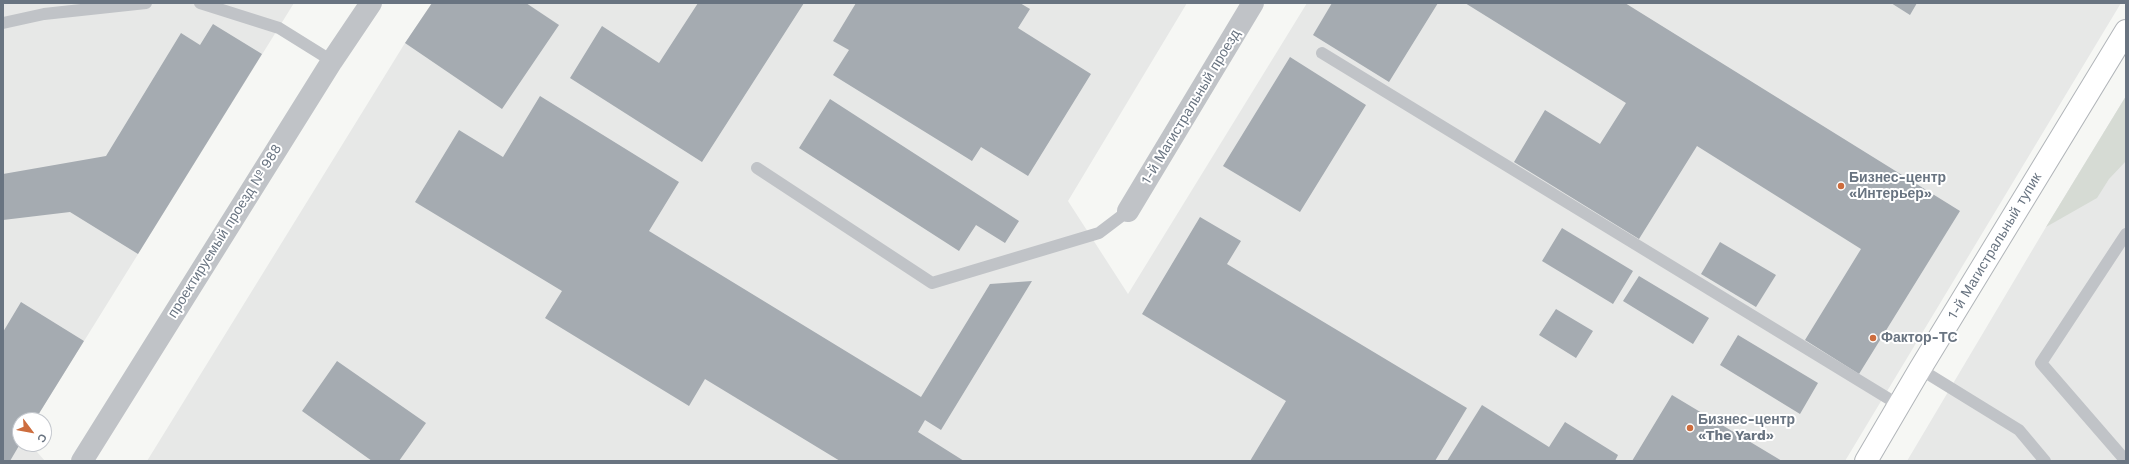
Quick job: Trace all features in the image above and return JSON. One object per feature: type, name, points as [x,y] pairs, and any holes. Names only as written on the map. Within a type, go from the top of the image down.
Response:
[{"type":"street","name":"проектируемый проезд № 988","points":[[82,461],[332,61],[372,3]]},
{"type":"street","name":"1-й Магистральный проезд","points":[[1128,211],[1253,3]]},
{"type":"street","name":"1-й Магистральный тупик","points":[[1866,461],[1920,368],[2126,31]]},
{"type":"lane","points":[[3,23],[44,14],[146,3]]},
{"type":"lane","points":[[200,3],[279,28],[332,61]]},
{"type":"lane","points":[[1322,53],[1899,405]]},
{"type":"lane","points":[[757,168],[932,283],[1099,233],[1128,211]]},
{"type":"lane","points":[[2126,234],[2041,363],[2126,461]]},
{"type":"lane","points":[[1920,368],[2019,430],[2044,461]]},
{"type":"shaded area","points":[[3,3],[294,3],[40,412],[12,412],[12,452],[37,452],[45,461],[3,461]]},
{"type":"shaded area","points":[[432,3],[1187,3],[1068,201],[1128,294],[1307,3],[2121,3],[1845,461],[147,461],[405,43]]},
{"type":"shaded area","points":[[2126,96],[2126,461],[1907,461],[2046,227]]},
{"type":"shaded area","points":[[2126,96],[2126,161],[2109,179],[2097,198],[2046,227]]},
{"type":"building","points":[[432,3],[526,3],[559,25],[502,109],[405,43]]},
{"type":"building","points":[[698,3],[804,3],[702,162],[570,78],[602,26],[659,63]]},
{"type":"building","points":[[856,3],[1020,3],[1030,9],[1018,28],[1091,74],[1028,176],[981,147],[972,161],[833,75],[849,50],[833,41]]},
{"type":"building","points":[[1332,3],[1438,3],[1389,82],[1313,35]]},
{"type":"building","name":"Бизнес-центр «Интерьер»","points":[[1465,3],[1625,3],[1960,211],[1859,374],[1805,340],[1861,249],[1697,146],[1639,239],[1514,162],[1545,110],[1600,144],[1626,103]]},
{"type":"building","points":[[1891,3],[1917,3],[1910,15]]},
{"type":"building","points":[[213,24],[262,54],[138,254],[70,212],[3,220],[3,174],[106,156],[181,33],[200,45]]},
{"type":"building","points":[[1290,57],[1366,105],[1300,212],[1223,166]]},
{"type":"building","points":[[540,96],[679,182],[649,231],[921,397],[990,284],[1032,281],[941,430],[925,420],[918,432],[964,461],[840,461],[705,379],[689,406],[545,318],[562,291],[415,202],[459,130],[503,157]]},
{"type":"building","points":[[830,99],[1019,221],[1005,243],[976,225],[959,251],[799,148]]},
{"type":"building","points":[[1200,217],[1241,241],[1227,264],[1467,408],[1435,461],[1250,461],[1286,401],[1142,314]]},
{"type":"building","points":[[1562,228],[1633,271],[1613,304],[1542,261]]},
{"type":"building","points":[[1720,242],[1776,275],[1756,307],[1701,274]]},
{"type":"building","points":[[1639,276],[1709,318],[1693,344],[1623,301]]},
{"type":"building","points":[[21,302],[84,341],[40,412],[12,412],[12,452],[15,452],[10,461],[3,461],[3,332]]},
{"type":"building","points":[[1556,309],[1593,331],[1576,358],[1539,335]]},
{"type":"building","points":[[1738,335],[1818,383],[1800,414],[1720,365]]},
{"type":"building","points":[[337,361],[426,423],[399,461],[372,461],[302,411]]},
{"type":"building","name":"Бизнес-центр «The Yard»","points":[[1672,395],[1782,461],[1632,461]]},
{"type":"building","points":[[1482,405],[1549,447],[1565,422],[1618,455],[1615,461],[1447,461]]},
{"type":"place","name":"Бизнес-центр «Интерьер»","points":[[1841,186]]},
{"type":"place","name":"Фактор-ТС","points":[[1873,338]]},
{"type":"place","name":"Бизнес-центр «The Yard»","points":[[1690,428]]}]
